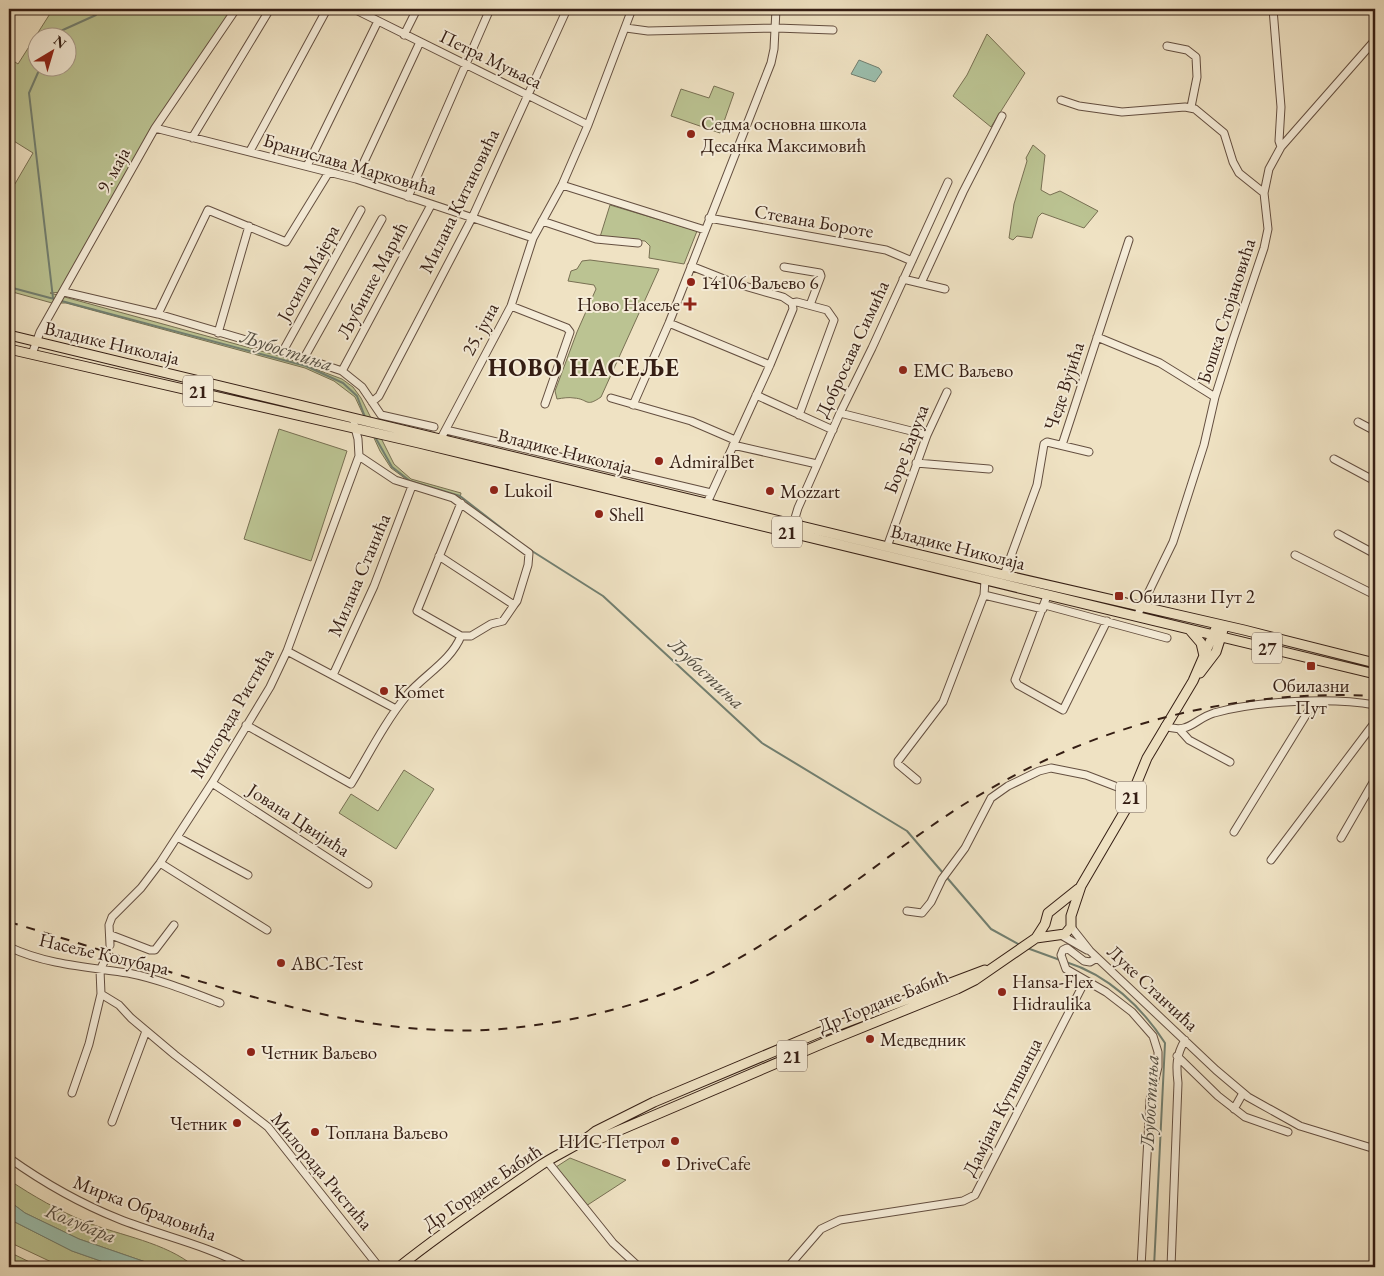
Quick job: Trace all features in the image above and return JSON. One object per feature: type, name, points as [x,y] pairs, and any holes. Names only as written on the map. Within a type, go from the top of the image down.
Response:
[{"type":"main road","name":"Владике Николаја","points":[[9,335],[408,430],[443,434],[707,503],[985,580],[1045,603],[1134,615],[1375,674]]},
{"type":"main road","name":"Владике Николаја","points":[[9,349],[116,372],[436,448],[792,528],[887,547],[1221,624],[1375,662]]},
{"type":"main road","name":"21","points":[[1034,939],[1056,935],[1071,927],[1071,916],[1081,886],[1133,793],[1146,758],[1193,681],[1216,652],[1221,624]]},
{"type":"main road","points":[[1189,629],[1201,643],[1204,656]]},
{"type":"main road","name":"21","points":[[1193,681],[1204,656],[1218,635]]},
{"type":"main road","name":"21","points":[[1034,939],[1045,924],[1046,916],[1081,886]]},
{"type":"main road","points":[[1055,909],[1062,909],[1071,916]]},
{"type":"main road","points":[[1045,924],[1056,935]]},
{"type":"main road","name":"Др Гордане Бабић","points":[[399,1267],[452,1225],[547,1161],[588,1138],[599,1139],[826,1042],[921,1005],[975,980],[1017,953],[1034,939]]},
{"type":"street","name":"9. маја","points":[[32,354],[36,341],[55,306],[155,128],[236,9]]},
{"type":"street","points":[[192,138],[270,9]]},
{"type":"street","points":[[250,152],[327,9]]},
{"type":"street","name":"Петра Муњаса","points":[[354,9],[588,125]]},
{"type":"street","points":[[404,35],[417,9]]},
{"type":"street","points":[[408,197],[490,9]]},
{"type":"street","name":"Милана Китановића","points":[[372,402],[379,396],[472,218],[567,9]]},
{"type":"street","points":[[632,10],[640,9]]},
{"type":"street","points":[[633,405],[669,323],[771,63],[776,28],[776,9]]},
{"type":"street","points":[[1273,9],[1281,107],[1279,141],[1282,147]]},
{"type":"street","name":"25. јуна","points":[[436,448],[511,306],[533,238],[562,185],[588,125],[632,10]]},
{"type":"street","points":[[307,166],[378,21]]},
{"type":"street","points":[[626,28],[648,31],[776,28],[833,30]]},
{"type":"street","name":"Бошка Стојановића","points":[[1128,627],[1134,615],[1141,607],[1173,542],[1204,445],[1216,397],[1267,234],[1264,193],[1269,168],[1282,147],[1375,40]]},
{"type":"street","points":[[356,179],[420,42]]},
{"type":"street","points":[[1167,46],[1187,50],[1196,57],[1197,77],[1191,107]]},
{"type":"street","points":[[1061,100],[1079,106],[1122,112],[1191,107],[1201,112],[1224,132],[1233,162],[1239,173],[1264,193]]},
{"type":"street","points":[[920,283],[1002,116]]},
{"type":"street","name":"Бранислава Марковића","points":[[155,128],[356,179],[533,238]]},
{"type":"street","points":[[158,314],[210,209],[281,242],[288,241],[328,172]]},
{"type":"street","name":"Добросава Симића","points":[[792,528],[817,464],[948,182]]},
{"type":"street","points":[[562,185],[705,230]]},
{"type":"street","name":"Љубинке Марић","points":[[342,371],[431,205]]},
{"type":"street","name":"Јосипа Мајера","points":[[283,351],[361,210]]},
{"type":"street","name":"Стевана Бороте","points":[[709,218],[886,250],[912,261]]},
{"type":"street","points":[[304,358],[382,219]]},
{"type":"street","points":[[542,221],[596,238],[638,243]]},
{"type":"street","points":[[218,333],[249,226]]},
{"type":"street","name":"Чеде Вујића","points":[[1062,445],[1129,240]]},
{"type":"street","points":[[691,266],[734,283],[783,297],[792,304]]},
{"type":"street","points":[[784,267],[818,271],[820,273],[822,276],[810,305]]},
{"type":"street","points":[[903,279],[945,289]]},
{"type":"street","points":[[64,292],[158,314],[283,351],[342,371],[357,381],[378,412],[385,417],[434,427]]},
{"type":"street","points":[[792,304],[797,302],[827,310],[834,320],[799,415]]},
{"type":"street","points":[[707,503],[770,364],[791,314],[792,304]]},
{"type":"street","points":[[511,306],[567,328],[570,332],[544,404]]},
{"type":"street","points":[[669,323],[770,364]]},
{"type":"street","name":"Чеде Вујића","points":[[1097,337],[1160,363],[1216,397]]},
{"type":"street","name":"Боре Баруха","points":[[887,547],[927,434],[947,392]]},
{"type":"street","points":[[756,395],[833,430]]},
{"type":"street","points":[[611,398],[691,421],[734,442],[817,464]]},
{"type":"street","points":[[840,413],[927,434]]},
{"type":"street","name":"Милорада Ристића","points":[[110,946],[111,935],[109,925],[112,917],[141,888],[160,863],[212,783],[270,687],[286,651],[359,456],[359,430],[356,418]]},
{"type":"street","points":[[1358,422],[1375,431]]},
{"type":"street","points":[[443,434],[711,493]]},
{"type":"street","points":[[1004,575],[1037,484],[1043,447],[1047,442],[1089,452]]},
{"type":"street","points":[[359,456],[389,477],[412,486],[446,494],[461,503],[529,553],[522,590],[503,621],[491,624],[471,636],[461,636],[417,610],[461,503]]},
{"type":"street","points":[[1334,459],[1375,480]]},
{"type":"street","points":[[916,463],[989,469]]},
{"type":"street","name":"Милана Станића","points":[[333,675],[374,586],[412,486]]},
{"type":"street","points":[[1338,534],[1375,554]]},
{"type":"street","points":[[1295,555],[1375,595]]},
{"type":"street","points":[[439,556],[514,605]]},
{"type":"street","points":[[917,780],[898,764],[898,761],[943,702],[984,595],[985,580]]},
{"type":"street","points":[[984,595],[1045,603],[1167,638]]},
{"type":"street","points":[[1045,603],[1015,680],[1018,685],[1063,710],[1107,621]]},
{"type":"street","points":[[246,725],[351,784],[396,709],[418,682],[454,651],[461,636]]},
{"type":"street","points":[[286,651],[396,709]]},
{"type":"street","points":[[1375,662],[1375,674]]},
{"type":"street","points":[[1180,730],[1215,713],[1262,705],[1314,702],[1349,702],[1375,705]]},
{"type":"street","points":[[1234,832],[1314,702]]},
{"type":"street","points":[[1271,860],[1375,722]]},
{"type":"street","points":[[1165,726],[1180,730],[1189,740],[1230,762]]},
{"type":"street","points":[[907,911],[924,912],[942,879],[965,848],[991,798],[1008,786],[1038,771],[1051,768],[1067,770],[1133,793]]},
{"type":"street","points":[[1341,838],[1375,779]]},
{"type":"street","name":"Јована Цвијића","points":[[212,783],[368,884]]},
{"type":"street","points":[[177,836],[248,875]]},
{"type":"street","points":[[160,863],[266,930]]},
{"type":"street","points":[[111,935],[150,950],[156,950],[174,925]]},
{"type":"street","name":"Луке Станчића","points":[[1071,927],[1097,958],[1243,1093],[1263,1107],[1300,1126],[1375,1149]]},
{"type":"street","name":"Луке Станчића","points":[[1056,935],[1090,951]]},
{"type":"street","name":"Насеље Колубара","points":[[9,947],[35,957],[130,974],[158,981],[220,1004]]},
{"type":"street","points":[[1097,958],[1090,962],[1084,961],[1067,948],[1063,950],[1060,956],[1063,965],[1132,1012],[1153,1036],[1158,1052],[1158,1067],[1150,1100],[1141,1267]]},
{"type":"street","points":[[72,1093],[89,1044],[101,994],[100,970],[107,956]]},
{"type":"street","name":"Дамјана Кутишанца","points":[[788,1267],[821,1229],[840,1220],[963,1201],[975,1195],[1085,980]]},
{"type":"street","name":"Милорада Ристића","points":[[101,994],[119,1005],[146,1031],[268,1127],[380,1267]]},
{"type":"street","points":[[112,1122],[146,1031]]},
{"type":"street","points":[[1171,1267],[1178,1083],[1177,1056],[1185,1040]]},
{"type":"street","points":[[1177,1056],[1234,1108],[1255,1122],[1288,1132]]},
{"type":"street","points":[[1234,1108],[1243,1093]]},
{"type":"street","name":"Мирка Обрадовића","points":[[9,1158],[70,1198],[120,1219],[197,1244],[247,1267]]},
{"type":"street","points":[[547,1161],[613,1243],[639,1267]]},
{"type":"shaded area","points":[[53,9],[236,9],[155,128],[64,292],[50,293],[283,357],[342,379],[353,387],[361,398],[394,464],[411,479],[461,493],[460,498],[410,482],[391,468],[380,451],[355,397],[334,381],[305,368],[66,303],[52,303],[9,291],[9,194],[33,153],[9,138],[9,58],[18,64],[28,48],[28,78],[78,78],[78,28],[41,28]]},
{"type":"shaded area","points":[[987,34],[1025,73],[991,127],[953,96],[967,75]]},
{"type":"shaded area","points":[[859,60],[879,68],[882,72],[875,82],[851,74]]},
{"type":"shaded area","points":[[714,86],[734,93],[720,133],[671,116],[681,89],[709,98]]},
{"type":"shaded area","points":[[1033,145],[1045,155],[1041,190],[1050,195],[1060,191],[1098,211],[1084,228],[1042,213],[1038,217],[1032,238],[1017,236],[1013,240],[1009,238],[1014,204],[1027,161],[1026,158]]},
{"type":"shaded area","points":[[610,205],[697,231],[684,264],[649,258],[650,246],[645,241],[600,237]]},
{"type":"shaded area","points":[[590,260],[659,269],[601,397],[592,402],[572,398],[557,399],[555,391],[577,332],[596,289],[594,285],[568,281],[571,271],[577,269],[582,261]]},
{"type":"shaded area","points":[[279,429],[347,451],[311,561],[244,539]]},
{"type":"shaded area","points":[[404,770],[434,789],[396,849],[339,813],[351,794],[378,811]]},
{"type":"shaded area","points":[[570,1158],[626,1180],[586,1206],[556,1167]]},
{"type":"shaded area","points":[[9,1180],[66,1213],[100,1227],[157,1245],[183,1258],[195,1267],[160,1267],[79,1239],[25,1213],[9,1201]]},
{"type":"shaded area","points":[[9,1201],[25,1213],[79,1239],[160,1267],[118,1267],[72,1251],[9,1219]]},
{"type":"shaded area","points":[[9,1219],[72,1251],[118,1267],[62,1267],[9,1242]]},
{"type":"shaded area","points":[[9,1252],[40,1267],[9,1267]]},
{"type":"waterway","points":[[67,28],[96,15],[98,9]]},
{"type":"waterway","points":[[36,78],[29,93],[53,298]]},
{"type":"waterway","name":"Љубостиња","points":[[9,287],[306,366],[343,383],[357,396],[365,417]]},
{"type":"waterway","name":"Љубостиња","points":[[374,435],[392,467],[410,481],[460,496],[514,538]]},
{"type":"waterway","name":"Љубостиња","points":[[532,551],[603,596],[762,743],[907,831],[991,929],[1020,945]]},
{"type":"waterway","name":"Љубостиња","points":[[1027,948],[1060,960]]},
{"type":"waterway","name":"Љубостиња","points":[[1066,962],[1096,975],[1123,994],[1146,1017],[1165,1043],[1154,1267]]},
{"type":"railway","points":[[9,922],[209,984],[326,1015],[405,1028],[445,1030],[486,1030],[538,1025],[591,1015],[643,1001],[693,982],[724,967],[799,921],[921,833],[965,804],[1033,766],[1079,746],[1175,715],[1225,705],[1274,698],[1325,695],[1375,696]]},
{"type":"place","name":"Седма основна школа Десанка Максимовић","points":[[691,134]]},
{"type":"place","name":"14106 Ваљево 6","points":[[691,282]]},
{"type":"place","name":"Ново Насеље","points":[[690,304]]},
{"type":"place","name":"ЕМС Ваљево","points":[[903,370]]},
{"type":"place","name":"AdmiralBet","points":[[659,461]]},
{"type":"place","name":"Lukoil","points":[[494,490]]},
{"type":"place","name":"Mozzart","points":[[770,491]]},
{"type":"place","name":"Shell","points":[[599,514]]},
{"type":"place","name":"Обилазни Пут 2","points":[[1119,596]]},
{"type":"place","name":"Обилазни Пут","points":[[1311,666]]},
{"type":"place","name":"Komet","points":[[384,691]]},
{"type":"place","name":"ABC-Test","points":[[281,963]]},
{"type":"place","name":"Hansa-Flex Hidraulika","points":[[1002,992]]},
{"type":"place","name":"Медведник","points":[[870,1039]]},
{"type":"place","name":"Четник Ваљево","points":[[251,1052]]},
{"type":"place","name":"Четник","points":[[237,1123]]},
{"type":"place","name":"Топлана Ваљево","points":[[315,1132]]},
{"type":"place","name":"НИС Петрол","points":[[675,1141]]},
{"type":"place","name":"DriveCafe","points":[[666,1163]]},
{"type":"district","name":"НОВО НАСЕЉЕ","points":[[584,367]]},
{"type":"water label","name":"Колубара","points":[[81,1223]]}]
